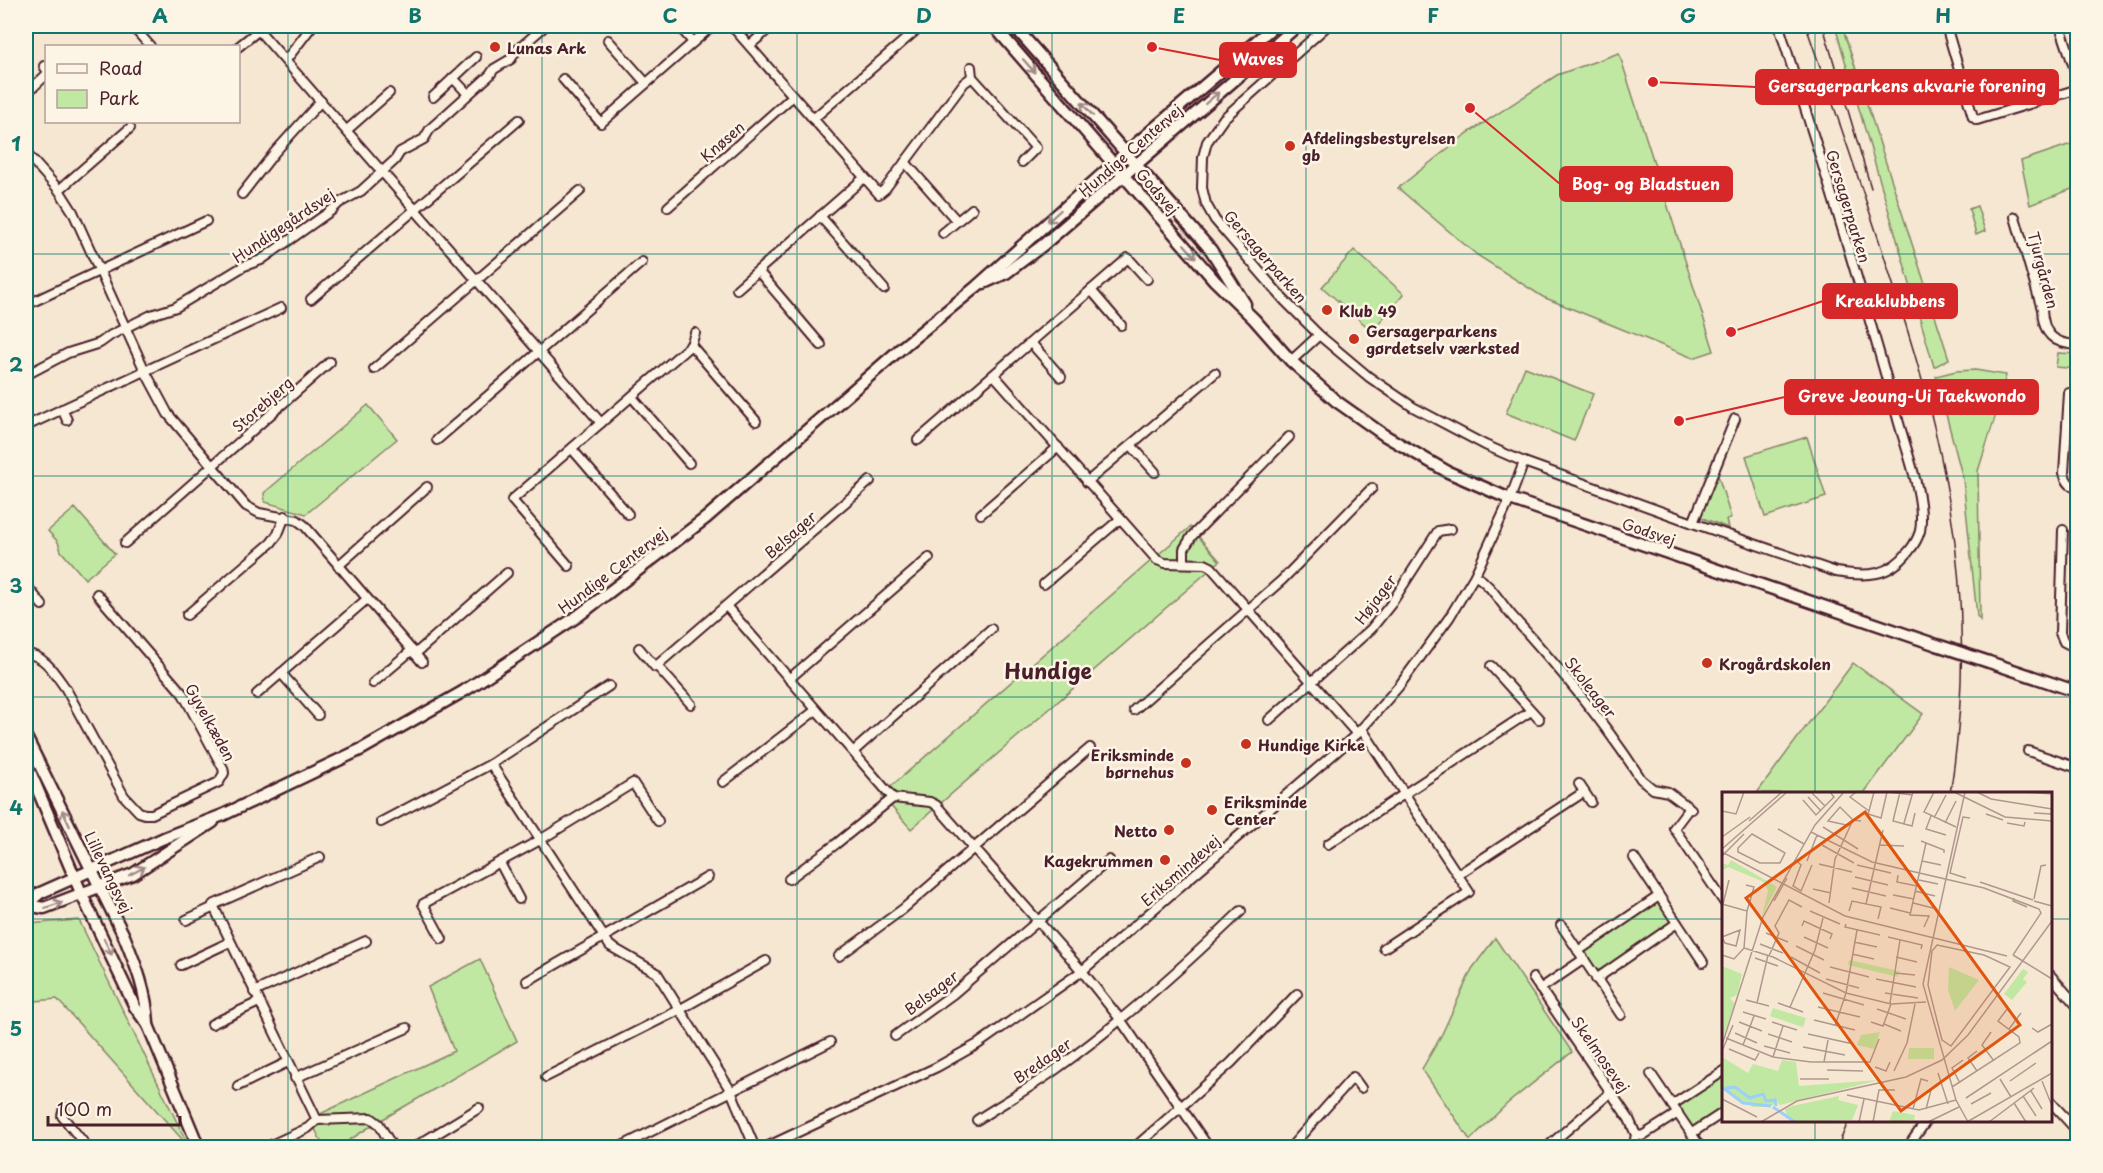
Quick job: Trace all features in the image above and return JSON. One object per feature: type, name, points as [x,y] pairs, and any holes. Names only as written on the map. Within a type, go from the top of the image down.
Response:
[{"type":"street","points":[[285,60],[312,26]]},
{"type":"street","name":"Hundigegårdsvej","points":[[26,375],[68,353],[100,343],[151,315],[176,307],[244,266],[261,260],[339,203],[361,191],[400,152],[424,139],[430,129],[494,69],[511,59],[516,51],[545,26]]},
{"type":"street","points":[[679,26],[693,42]]},
{"type":"street","points":[[563,79],[600,123],[712,26]]},
{"type":"street","points":[[732,26],[879,194],[964,83],[972,77]]},
{"type":"street","points":[[750,45],[772,26]]},
{"type":"street","points":[[813,119],[921,26]]},
{"type":"street","name":"Godsvej","points":[[994,26],[1215,281],[1254,319],[1291,361],[1336,401],[1384,435],[1448,472],[1510,499],[2078,692]]},
{"type":"street","name":"Godsvej","points":[[1014,26],[1210,250],[1254,319]]},
{"type":"street","name":"Hundige Centervej","points":[[26,905],[40,893],[164,838],[223,815],[362,749],[464,691],[578,616],[706,518],[905,345],[976,287],[1126,153],[1274,26]]},
{"type":"street","name":"Hundige Centervej","points":[[976,287],[1006,273],[1034,252],[1297,26]]},
{"type":"street","name":"Gersagerparken","points":[[1327,26],[1224,118],[1208,142],[1201,172],[1206,204],[1215,220],[1319,335],[1369,377],[1413,407],[1485,445],[1524,462],[1836,572],[1859,576],[1878,573],[1893,567],[1914,545],[1919,532],[1920,501],[1884,370],[1779,26]]},
{"type":"street","points":[[1946,26],[1973,117],[1977,120],[2078,89]]},
{"type":"street","points":[[2060,26],[2078,79]]},
{"type":"street","points":[[240,45],[257,28],[601,423]]},
{"type":"street","points":[[135,29],[149,45]]},
{"type":"street","points":[[608,40],[646,83]]},
{"type":"street","points":[[433,97],[476,57]]},
{"type":"street","points":[[971,67],[972,77],[1036,148],[1022,162]]},
{"type":"street","points":[[26,94],[45,76]]},
{"type":"street","points":[[453,78],[468,94]]},
{"type":"street","points":[[347,130],[389,93]]},
{"type":"street","name":"Knøsen","points":[[668,207],[793,96]]},
{"type":"street","points":[[242,194],[321,101]]},
{"type":"street","points":[[311,299],[519,120]]},
{"type":"street","points":[[59,190],[130,129]]},
{"type":"street","points":[[26,153],[59,190],[74,212],[145,371],[168,414],[246,506],[259,513],[285,516],[304,525],[422,662]]},
{"type":"street","points":[[905,162],[957,221]]},
{"type":"street","points":[[737,289],[864,178]]},
{"type":"street","points":[[374,369],[580,191]]},
{"type":"street","points":[[943,234],[972,209]]},
{"type":"street","points":[[820,216],[884,289]]},
{"type":"street","name":"Tjurgården","points":[[2015,217],[2042,309],[2043,321],[2053,339],[2064,344],[2078,345]]},
{"type":"street","points":[[26,305],[206,221]]},
{"type":"street","points":[[918,440],[1128,258],[1147,279]]},
{"type":"street","points":[[437,440],[642,262]]},
{"type":"street","points":[[758,271],[821,345]]},
{"type":"street","points":[[1091,290],[1121,325]]},
{"type":"street","points":[[26,426],[281,308]]},
{"type":"street","points":[[501,502],[512,500],[632,397],[691,345],[695,333]]},
{"type":"street","points":[[1291,361],[1319,335]]},
{"type":"street","points":[[1031,343],[1061,376]]},
{"type":"street","points":[[691,345],[756,421]]},
{"type":"street","name":"Storebjerg","points":[[124,543],[330,362]]},
{"type":"street","points":[[1087,482],[1215,373]]},
{"type":"street","points":[[994,375],[1156,560],[1165,563],[1208,565],[1312,682],[1360,731],[1406,794],[1469,892],[1384,948]]},
{"type":"street","points":[[2069,393],[2064,473],[2066,481],[2078,488]]},
{"type":"street","points":[[632,397],[689,463]]},
{"type":"street","points":[[62,409],[67,420]]},
{"type":"street","points":[[1692,523],[1735,419]]},
{"type":"street","points":[[1184,563],[1184,549],[1192,536],[1289,437]]},
{"type":"street","points":[[1131,445],[1155,472]]},
{"type":"street","points":[[981,514],[1058,447]]},
{"type":"street","points":[[572,449],[628,514]]},
{"type":"street","points":[[1510,499],[1524,462]]},
{"type":"street","name":"Belsager","points":[[657,666],[870,481]]},
{"type":"street","points":[[338,566],[427,487]]},
{"type":"street","points":[[1134,710],[1249,610],[1372,489]]},
{"type":"street","name":"Eriksmindevej","points":[[764,1148],[937,1067],[978,1044],[1082,971],[1360,731],[1427,651],[1449,618],[1475,574],[1510,499]]},
{"type":"street","points":[[512,500],[569,566]]},
{"type":"street","points":[[187,615],[271,543],[278,534],[285,516]]},
{"type":"street","points":[[1044,584],[1119,520]]},
{"type":"street","name":"Højager","points":[[1269,720],[1371,629],[1391,604],[1438,531],[1451,529]]},
{"type":"street","points":[[2063,530],[2060,633],[2064,642],[2078,649]]},
{"type":"street","points":[[789,679],[929,558]]},
{"type":"street","points":[[373,683],[507,573]]},
{"type":"street","name":"Skoleager","points":[[1475,574],[1490,586],[1504,607],[1584,698],[1641,779],[1653,789],[1668,792],[1690,808],[1674,828],[1722,899]]},
{"type":"street","points":[[26,585],[42,605]]},
{"type":"street","name":"Gyvelkæden","points":[[26,654],[36,656],[56,675],[66,689],[124,796],[139,812],[152,814],[219,782],[224,773],[223,768],[183,694],[97,594]]},
{"type":"street","points":[[256,694],[367,599]]},
{"type":"street","points":[[727,607],[893,798],[930,802],[936,805],[1082,971],[1120,1019],[1209,1148]]},
{"type":"street","points":[[854,751],[991,629]]},
{"type":"street","points":[[639,648],[655,668],[657,666],[691,704]]},
{"type":"street","points":[[1491,666],[1539,719]]},
{"type":"street","points":[[281,673],[318,715]]},
{"type":"street","points":[[381,822],[491,764],[609,686]]},
{"type":"street","points":[[723,782],[816,710]]},
{"type":"street","points":[[1328,844],[1531,711]]},
{"type":"street","name":"Lillevangsvej","points":[[26,737],[134,960],[147,1002],[148,1025]]},
{"type":"street","points":[[839,956],[903,909],[1090,748]]},
{"type":"street","points":[[2028,751],[2078,768]]},
{"type":"street","name":"Lillevangsvej","points":[[26,762],[74,878],[135,1007],[148,1025],[199,1148]]},
{"type":"street","points":[[491,764],[604,938],[614,950],[657,973],[731,1091],[755,1148]]},
{"type":"street","points":[[442,939],[423,904],[540,840],[633,783],[658,821]]},
{"type":"street","points":[[1579,784],[1591,802]]},
{"type":"street","points":[[1459,874],[1584,792]]},
{"type":"street","points":[[789,879],[893,798]]},
{"type":"street","name":"Hundige Centervej","points":[[26,905],[44,908],[100,888],[151,863],[223,815]]},
{"type":"street","points":[[186,920],[214,907],[213,905],[320,856]]},
{"type":"street","points":[[1634,858],[1703,962]]},
{"type":"street","name":"Belsager","points":[[895,1036],[953,994],[1109,860]]},
{"type":"street","points":[[500,863],[519,899]]},
{"type":"street","points":[[527,981],[708,877]]},
{"type":"street","points":[[1578,951],[1659,896]]},
{"type":"street","points":[[214,907],[317,1120]]},
{"type":"street","name":"Bredager","points":[[977,1120],[1055,1070],[1120,1019],[1177,972],[1241,911]]},
{"type":"street","points":[[1596,978],[1677,923]]},
{"type":"street","points":[[1561,925],[1621,1016]]},
{"type":"street","points":[[254,992],[366,941]]},
{"type":"street","points":[[181,965],[230,942]]},
{"type":"street","points":[[1540,989],[1584,959]]},
{"type":"street","points":[[546,1077],[679,1010],[766,961]]},
{"type":"street","points":[[2052,977],[2078,1007]]},
{"type":"street","name":"Skelmosevej","points":[[1533,978],[1629,1119],[1636,1135]]},
{"type":"street","points":[[1134,1148],[1231,1063],[1298,994]]},
{"type":"street","points":[[212,1024],[259,1002]]},
{"type":"street","points":[[295,1078],[407,1028]]},
{"type":"street","points":[[618,1148],[830,1042]]},
{"type":"street","points":[[238,1086],[288,1062]]},
{"type":"street","points":[[1672,1105],[1722,1072]]},
{"type":"street","points":[[1651,1074],[1701,1148]]},
{"type":"street","points":[[1290,1148],[1353,1077],[1361,1088]]},
{"type":"street","points":[[1546,1148],[1611,1092]]},
{"type":"street","points":[[2052,1103],[2078,1132]]},
{"type":"street","points":[[64,1108],[62,1116],[88,1148]]},
{"type":"street","points":[[413,1148],[479,1108]]},
{"type":"street","points":[[1632,1148],[1636,1135],[1642,1136],[1678,1113]]},
{"type":"street","points":[[1692,1133],[1722,1113]]},
{"type":"street","points":[[269,1146],[308,1128],[317,1120],[371,1119],[379,1124],[393,1148]]},
{"type":"street","points":[[1907,1148],[1926,1122]]},
{"type":"street","points":[[2069,1148],[2078,1140]]},
{"type":"street","points":[[26,1142],[30,1148]]},
{"type":"green space","points":[[1835,26],[1842,26],[1949,359],[1934,367]]},
{"type":"green space","points":[[1619,53],[1714,351],[1693,358],[1543,297],[1477,255],[1398,188],[1465,135],[1557,75]]},
{"type":"green space","points":[[2077,142],[2077,187],[2030,205],[2021,161]]},
{"type":"green space","points":[[1977,206],[1985,231],[1976,235],[1969,209]]},
{"type":"green space","points":[[1354,250],[1404,294],[1372,331],[1322,287]]},
{"type":"green space","points":[[2058,353],[2077,354],[2077,369],[2056,367]]},
{"type":"green space","points":[[1525,367],[1593,394],[1574,441],[1506,413]]},
{"type":"green space","points":[[1975,370],[2006,375],[1978,471],[1980,620],[1977,616],[1963,479],[1936,376],[1956,371]]},
{"type":"green space","points":[[368,405],[397,439],[306,514],[265,502],[264,493]]},
{"type":"green space","points":[[1807,437],[1826,497],[1765,517],[1746,456]]},
{"type":"green space","points":[[1717,472],[1731,518],[1726,520],[1728,528],[1700,517]]},
{"type":"green space","points":[[75,508],[115,554],[85,579],[61,551],[58,542],[48,531]]},
{"type":"green space","points":[[1190,527],[1220,561],[911,829],[881,795]]},
{"type":"green space","points":[[1853,663],[1923,714],[1865,792],[1758,792]]},
{"type":"green space","points":[[1656,902],[1666,911],[1670,923],[1601,970],[1596,970],[1585,955],[1586,949]]},
{"type":"green space","points":[[79,920],[189,1147],[57,999],[35,1001],[26,994],[26,924]]},
{"type":"green space","points":[[1495,938],[1572,1052],[1508,1103],[1470,1140],[1422,1069],[1441,1036],[1472,969]]},
{"type":"green space","points":[[480,959],[517,1041],[339,1147],[324,1147],[315,1129],[322,1113],[454,1051],[428,987]]},
{"type":"green space","points":[[1722,1076],[1722,1109],[1695,1128],[1678,1108]]},
{"type":"tram line","points":[[1806,26],[1905,321],[1944,470],[1958,569],[1961,644],[1959,719],[1950,792]]},
{"type":"tram line","points":[[1823,26],[1871,188]]},
{"type":"tram line","points":[[1837,1148],[1848,1122]]},
{"type":"place","name":"Lunas Ark","points":[[495,47]]},
{"type":"place","name":"Waves","points":[[1152,47]]},
{"type":"place","name":"Gersagerparkens akvarie forening","points":[[1653,82]]},
{"type":"place","name":"Bog- og Bladstuen","points":[[1470,108]]},
{"type":"place","name":"Afdelingsbestyrelsen gb","points":[[1290,146]]},
{"type":"place","name":"Klub 49","points":[[1327,310]]},
{"type":"place","name":"Kreaklubbens","points":[[1731,332]]},
{"type":"place","name":"Gersagerparkens gørdetselv værksted","points":[[1354,339]]},
{"type":"place","name":"Greve Jeoung-Ui Taekwondo","points":[[1679,421]]},
{"type":"place","name":"Krogårdskolen","points":[[1707,663]]},
{"type":"place","name":"Hundige Kirke","points":[[1246,744]]},
{"type":"place","name":"Eriksminde børnehus","points":[[1186,763]]},
{"type":"place","name":"Eriksminde Center","points":[[1212,810]]},
{"type":"place","name":"Netto","points":[[1169,830]]},
{"type":"place","name":"Kagekrummen","points":[[1165,860]]},
{"type":"district","name":"Hundige","points":[[1048,670]]}]
